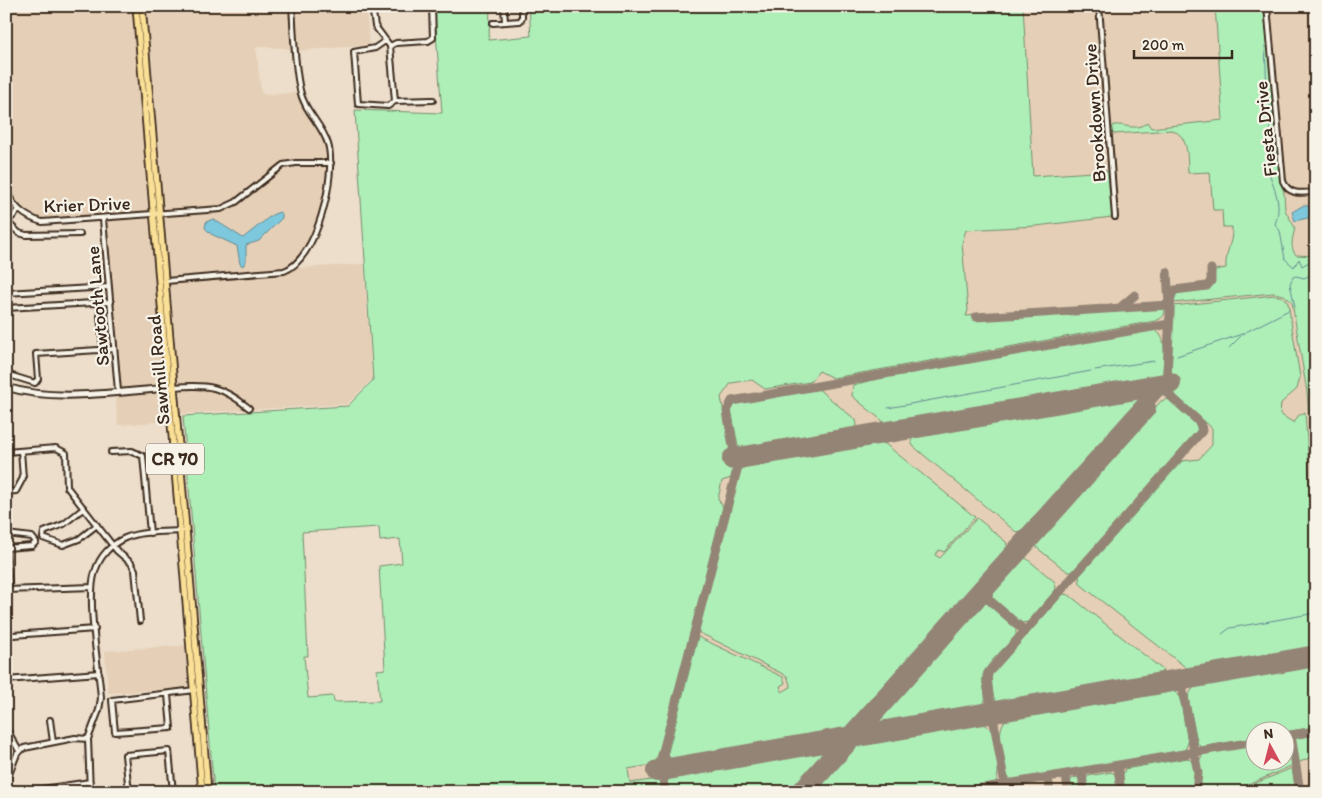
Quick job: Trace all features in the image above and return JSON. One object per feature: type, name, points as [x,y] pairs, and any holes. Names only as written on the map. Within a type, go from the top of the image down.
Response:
[{"type":"main road","name":"Sawmill Road","points":[[136,6],[157,215],[166,281],[171,388]]},
{"type":"main road","name":"Sawmill Road","points":[[142,6],[171,388],[197,690],[208,792]]},
{"type":"main road","name":"Sawmill Road","points":[[197,690],[202,792]]},
{"type":"street","points":[[166,281],[284,271],[291,268],[309,247],[316,234],[331,163],[326,138],[305,107],[300,92],[292,6]]},
{"type":"street","points":[[372,6],[375,26],[390,46],[395,101]]},
{"type":"street","points":[[390,46],[396,43],[431,40],[434,35],[432,6]]},
{"type":"street","points":[[504,6],[505,22]]},
{"type":"street","points":[[493,23],[521,20],[522,6]]},
{"type":"street","name":"Brookdown Drive","points":[[1100,6],[1115,217]]},
{"type":"street","name":"Fiesta Drive","points":[[1267,6],[1283,181],[1287,188],[1293,192],[1316,192]]},
{"type":"street","points":[[385,40],[375,48],[356,50],[353,54],[357,102],[363,106],[390,106],[395,101],[433,100]]},
{"type":"street","name":"Krier Drive","points":[[6,189],[19,210],[32,219],[45,222],[157,215],[223,209],[236,202],[283,165],[331,163]]},
{"type":"street","points":[[19,210],[6,222],[19,233],[26,235],[80,234]]},
{"type":"street","name":"Sawtooth Lane","points":[[103,219],[118,391]]},
{"type":"street","points":[[6,293],[109,288]]},
{"type":"street","points":[[6,308],[111,300]]},
{"type":"street","points":[[99,302],[103,350]]},
{"type":"street","points":[[6,383],[8,375],[36,383],[38,379],[36,354],[114,349]]},
{"type":"street","points":[[6,387],[42,395],[202,386],[230,393],[249,408]]},
{"type":"street","points":[[6,452],[56,448],[63,450],[67,456],[67,486],[113,546],[135,570],[140,620]]},
{"type":"street","points":[[6,492],[16,490],[22,480],[21,451]]},
{"type":"street","points":[[111,452],[132,451],[142,456],[150,533]]},
{"type":"street","points":[[84,508],[64,524],[44,532],[43,536],[63,545],[79,539],[97,525]]},
{"type":"street","points":[[90,792],[88,739],[100,710],[92,588],[98,564],[113,546],[132,535],[184,531]]},
{"type":"street","points":[[6,534],[32,537],[36,540],[32,546],[6,548],[8,590],[92,588]]},
{"type":"street","points":[[13,635],[95,629]]},
{"type":"street","points":[[6,680],[99,673]]},
{"type":"street","points":[[168,695],[171,728],[115,732],[112,700],[168,695],[197,690]]},
{"type":"street","points":[[50,720],[53,742]]},
{"type":"street","points":[[6,728],[20,751]]},
{"type":"street","points":[[6,782],[20,751],[26,747],[53,742],[88,739]]},
{"type":"street","points":[[129,792],[125,755],[169,751],[172,792]]},
{"type":"street","points":[[6,787],[22,792],[90,782]]},
{"type":"shaded area","points":[[6,6],[134,6],[169,421],[118,425],[102,223],[41,224],[25,218],[13,209],[6,197]]},
{"type":"shaded area","points":[[142,6],[366,6],[369,45],[296,51],[285,48],[256,47],[261,93],[266,95],[300,92],[327,142],[330,173],[319,221],[313,241],[289,269],[166,281]]},
{"type":"shaded area","points":[[1023,6],[1215,6],[1223,121],[1155,128],[1220,124],[1289,285],[1307,392],[1316,511],[1316,792],[466,792],[603,342],[968,310],[962,243],[966,230],[1036,226],[1117,216],[1115,171],[1033,176]]},
{"type":"shaded area","points":[[1264,6],[1316,6],[1316,256],[1296,255],[1293,249],[1292,238],[1295,228],[1285,210],[1280,175]]},
{"type":"shaded area","points":[[364,264],[372,379],[347,404],[178,414],[167,283],[284,273],[295,266],[302,268]]},
{"type":"shaded area","points":[[188,645],[192,688],[108,693],[105,651]]},
{"type":"green space","points":[[434,6],[490,6],[489,40],[531,36],[529,6],[1023,6],[1033,176],[1108,171],[1112,217],[1036,226],[966,230],[962,243],[968,310],[966,316],[1161,305],[1165,307],[1165,313],[1162,318],[1155,321],[833,378],[819,371],[810,382],[765,389],[752,380],[731,383],[721,397],[734,467],[731,478],[722,481],[718,499],[723,507],[656,764],[628,769],[630,783],[659,779],[660,786],[653,792],[214,792],[183,416],[348,406],[373,380],[355,110],[442,113]],"holes":[[[379,527],[380,541],[400,539],[402,563],[379,566],[385,669],[377,670],[380,701],[334,702],[333,696],[308,698],[304,656],[308,656],[302,532]]]},
{"type":"green space","points":[[1215,6],[1264,6],[1280,175],[1285,210],[1295,228],[1292,242],[1293,249],[1296,255],[1316,256],[1316,511],[1307,392],[1292,302],[1284,295],[1273,293],[1173,303],[1177,293],[1208,289],[1213,284],[1215,270],[1226,268],[1232,227],[1223,227],[1222,210],[1213,210],[1210,172],[1188,173],[1185,143],[1178,133],[1172,130],[1114,134],[1111,131],[1114,125],[1139,127],[1147,122],[1151,128],[1223,120]]},
{"type":"green space","points":[[1275,295],[1283,297],[1288,303],[1300,377],[1297,389],[1281,403],[1280,414],[1294,423],[1298,416],[1305,412],[1316,568],[1316,648],[1189,670],[1080,584],[1079,576],[1182,461],[1199,459],[1212,445],[1212,428],[1173,393],[1171,388],[1173,306]]},
{"type":"green space","points":[[1154,330],[1162,337],[1164,349],[1163,375],[1159,378],[891,424],[885,423],[852,396],[853,385],[880,378]]},
{"type":"green space","points":[[817,388],[856,420],[857,425],[854,430],[742,449],[738,446],[731,409],[737,403]]},
{"type":"green space","points":[[1139,397],[1140,402],[1026,530],[1016,532],[913,446],[911,441],[917,435]]},
{"type":"green space","points":[[1168,399],[1196,424],[1198,432],[1073,572],[1068,572],[1037,548],[1036,541],[1161,401]]},
{"type":"green space","points":[[878,442],[884,443],[975,517],[944,552],[939,550],[935,555],[940,558],[977,518],[1006,542],[1008,549],[848,729],[673,761],[667,756],[698,637],[783,677],[785,683],[780,686],[782,692],[791,687],[787,676],[698,632],[740,471],[748,464]]},
{"type":"green space","points":[[1026,558],[1055,582],[1056,589],[1028,622],[1021,623],[992,598],[992,589],[1019,559]]},
{"type":"green space","points":[[1063,594],[1069,595],[1163,670],[1160,674],[997,703],[993,696],[991,675]]},
{"type":"green space","points":[[981,603],[987,603],[1016,629],[1016,635],[993,660],[983,675],[985,702],[983,706],[877,725],[876,719]]},
{"type":"green space","points":[[1316,663],[1316,727],[1294,731],[1294,720],[1244,720],[1244,740],[1202,747],[1198,745],[1188,699],[1196,684]]},
{"type":"green space","points":[[1169,689],[1178,694],[1181,703],[1188,743],[1185,750],[1023,779],[1013,780],[1008,777],[1000,737],[1001,729],[1008,717]]},
{"type":"green space","points":[[980,722],[990,729],[994,740],[998,765],[995,783],[934,792],[812,792],[857,744]]},
{"type":"green space","points":[[1316,735],[1316,755],[1294,765],[1294,739]]},
{"type":"green space","points":[[1244,747],[1244,770],[1282,770],[1232,792],[1199,792],[1201,775],[1199,761],[1203,754]]},
{"type":"green space","points":[[823,750],[825,754],[791,792],[669,792],[667,782],[671,776]]},
{"type":"green space","points":[[1188,758],[1195,769],[1193,792],[1123,792],[1122,777],[1125,769]]},
{"type":"green space","points":[[1287,770],[1292,770],[1296,792],[1266,792],[1266,790],[1235,792]]},
{"type":"green space","points":[[1112,772],[1117,777],[1118,792],[1086,792],[1085,780],[1088,776]]},
{"type":"green space","points":[[1077,777],[1082,781],[1083,792],[1070,792],[1069,780]]},
{"type":"water","points":[[1304,205],[1316,208],[1316,216],[1295,221],[1292,212]]},
{"type":"water","points":[[279,212],[282,214],[282,218],[259,241],[246,245],[246,261],[243,266],[240,264],[237,246],[211,234],[205,228],[206,222],[213,219],[243,238],[272,215]]},
{"type":"waterway","points":[[1265,46],[1267,91],[1272,114],[1269,122],[1272,144],[1268,165],[1278,201],[1275,224],[1280,231],[1285,259],[1294,267],[1299,259],[1302,266],[1316,258]]},
{"type":"waterway","points":[[1295,307],[1290,284],[1293,277],[1304,278],[1316,273]]},
{"type":"waterway","points":[[1177,356],[1242,334],[1289,310]]},
{"type":"waterway","points":[[1229,348],[1241,336]]},
{"type":"waterway","points":[[1095,370],[1154,361]]},
{"type":"waterway","points":[[888,408],[1091,371]]},
{"type":"waterway","points":[[1222,634],[1230,628],[1316,613]]},
{"type":"taxiway","points":[[1166,392],[1171,293],[1175,290],[1207,286],[1211,281],[1211,269]]},
{"type":"taxiway","points":[[976,317],[1169,305],[1167,272]]},
{"type":"taxiway","points":[[1122,306],[1135,295]]},
{"type":"taxiway","points":[[665,792],[660,763],[737,470],[727,411],[732,401],[1169,324]]},
{"type":"taxiway","points":[[1145,408],[1166,384]]},
{"type":"taxiway","points":[[1005,785],[987,683],[988,673],[1202,431],[1201,424],[1158,385]]},
{"type":"taxiway","points":[[980,592],[1025,631]]},
{"type":"taxiway","points":[[1181,680],[1198,773],[1196,792]]},
{"type":"taxiway","points":[[1294,734],[1316,731]]},
{"type":"taxiway","points":[[960,792],[1244,744]]},
{"type":"taxiway","points":[[664,751],[665,758],[673,768]]},
{"type":"taxiway","points":[[1294,754],[1300,792]]},
{"type":"taxiway","points":[[1118,766],[1121,792]]},
{"type":"taxiway","points":[[1082,772],[1084,792]]},
{"type":"taxiway","points":[[1066,775],[1068,792]]},
{"type":"taxiway","points":[[1048,778],[1050,792]]},
{"type":"runway","points":[[733,459],[1170,383]]},
{"type":"runway","points":[[802,792],[1145,408]]},
{"type":"runway","points":[[657,771],[1316,656]]}]
